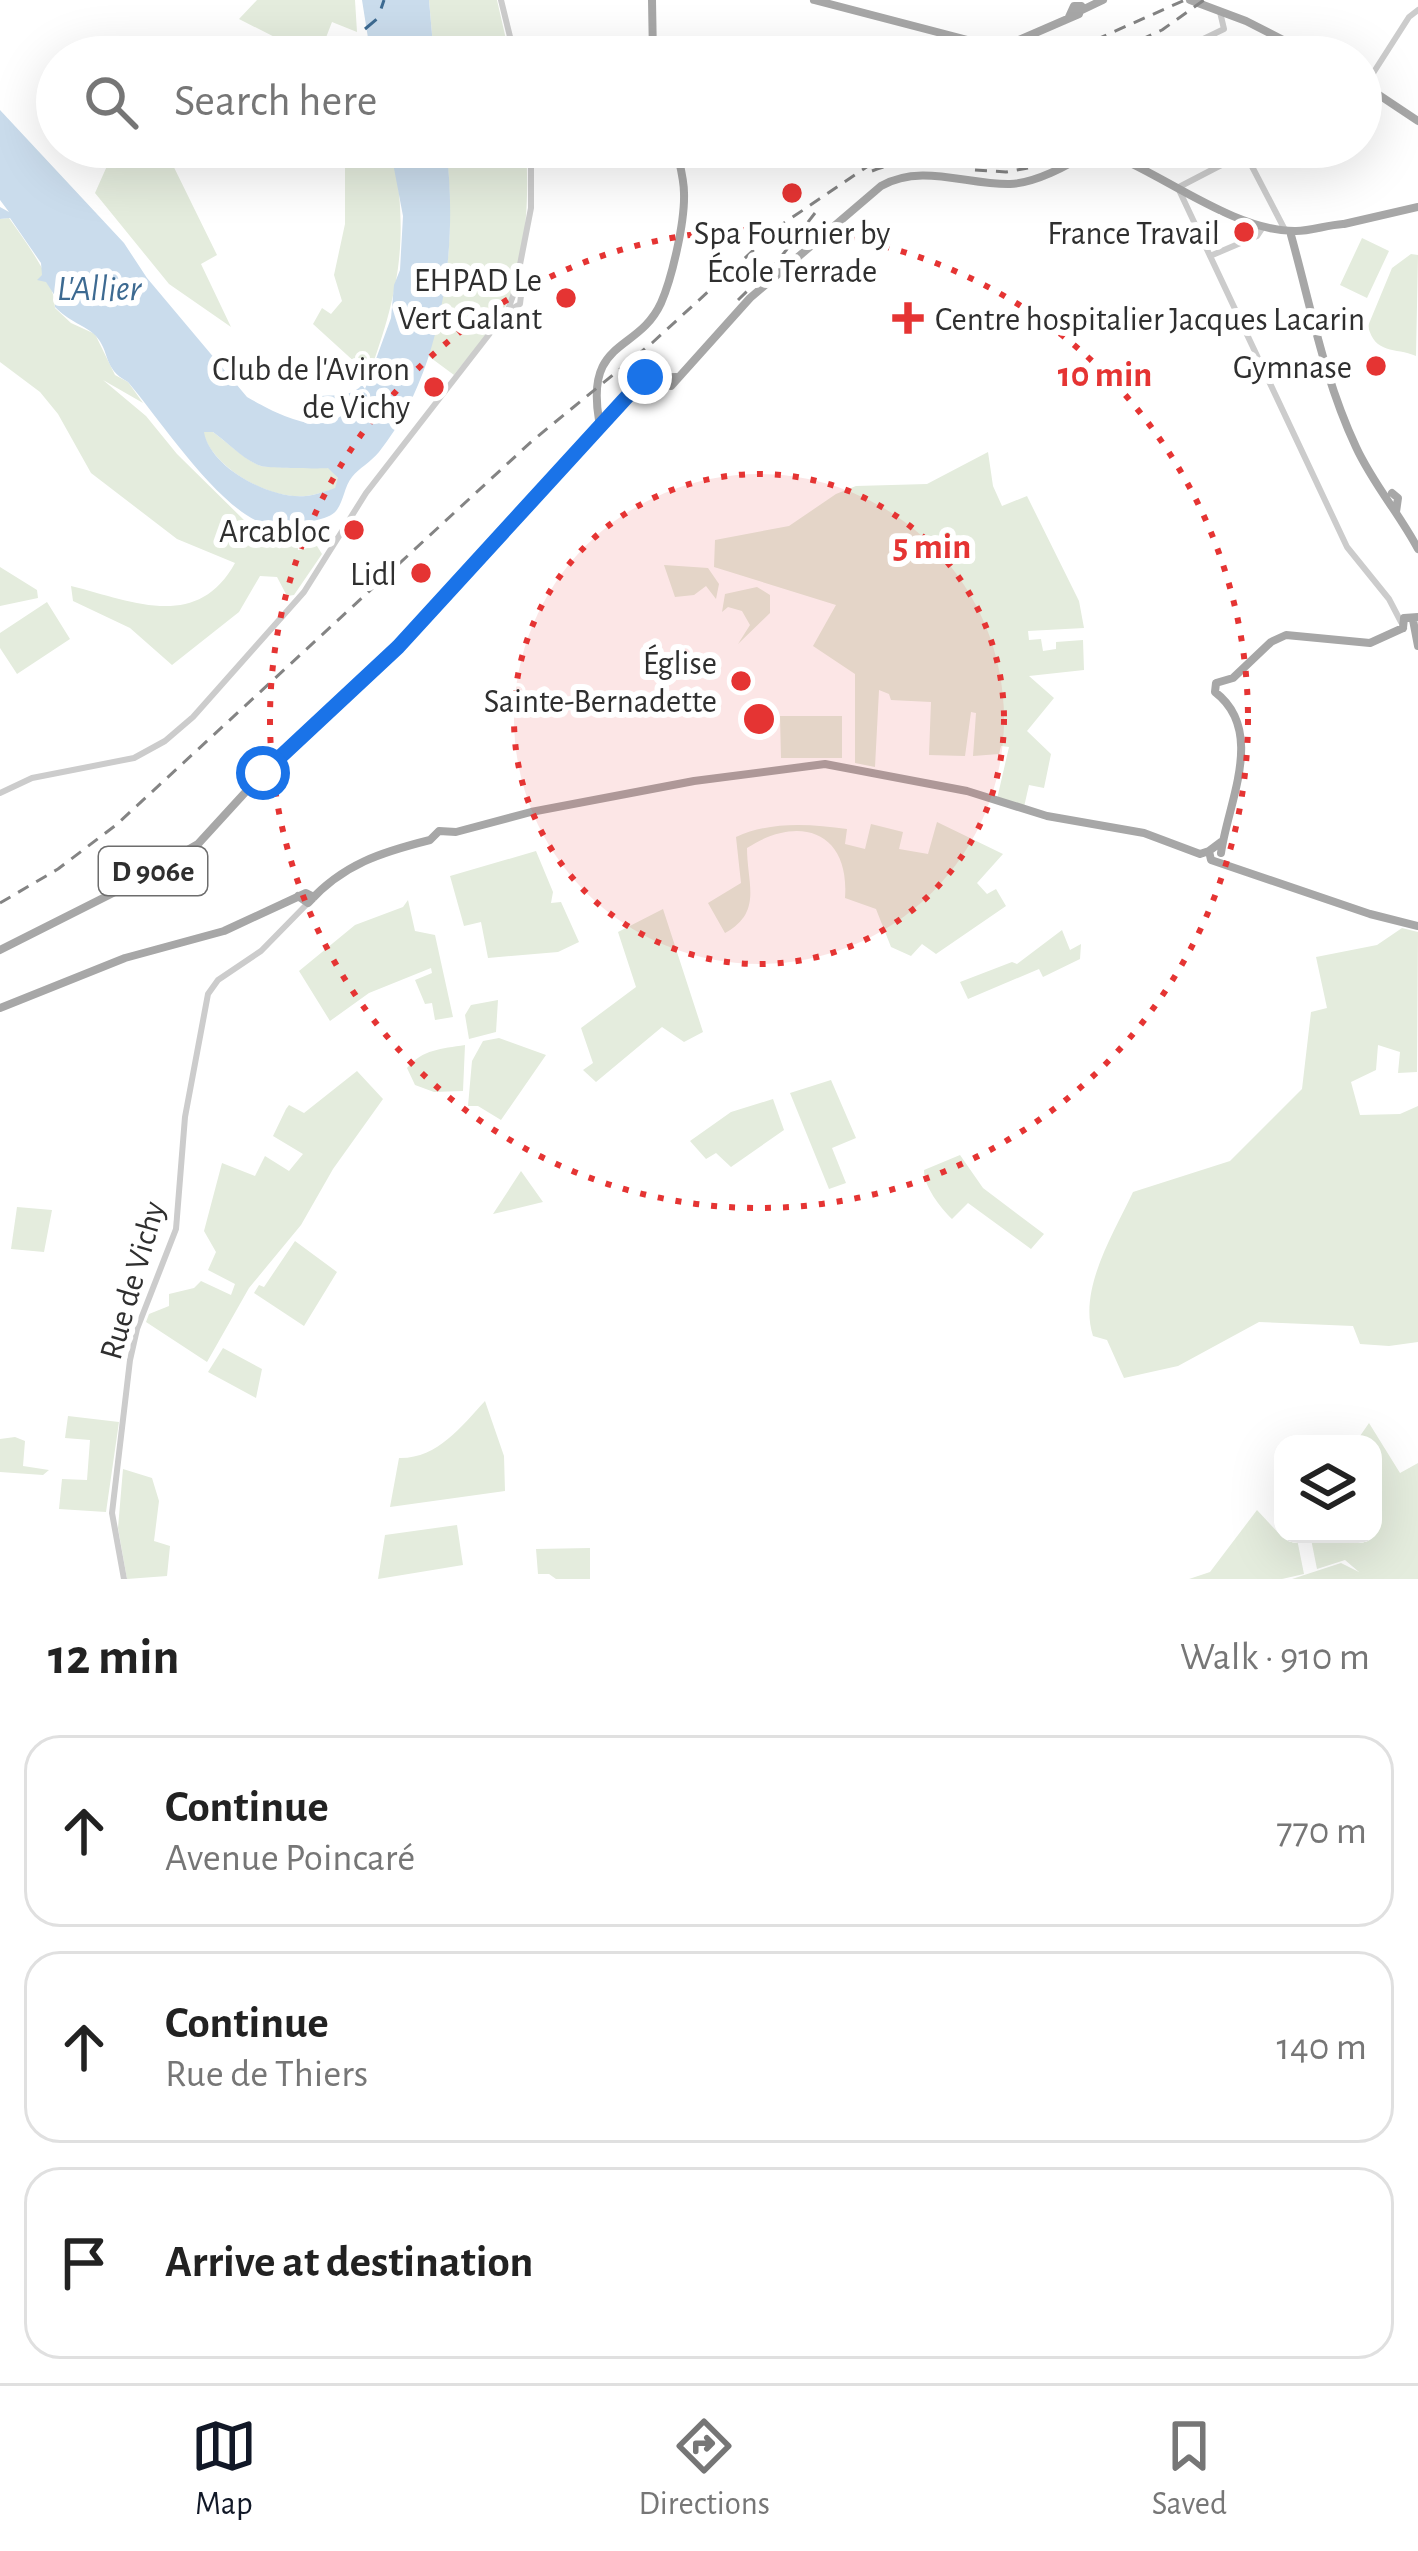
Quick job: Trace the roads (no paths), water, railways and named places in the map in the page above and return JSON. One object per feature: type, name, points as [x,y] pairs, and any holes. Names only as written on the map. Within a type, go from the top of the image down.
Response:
[{"type":"main road","points":[[652,0],[653,36]]},
{"type":"main road","points":[[814,0],[952,36]]},
{"type":"main road","points":[[1026,36],[1100,0]]},
{"type":"main road","points":[[1190,0],[1276,36]]},
{"type":"main road","points":[[1382,99],[1418,121]]},
{"type":"main road","points":[[603,419],[601,371],[611,352],[662,301],[683,217],[680,168]]},
{"type":"main road","points":[[603,419],[640,379],[669,382],[683,375],[750,298],[869,196],[906,179],[935,176],[1014,183],[1049,168]]},
{"type":"main road","points":[[1137,168],[1177,190],[1290,232],[1418,207]]},
{"type":"main road","points":[[1290,232],[1328,378],[1357,448],[1418,549]]},
{"type":"main road","name":"D 906e","points":[[0,950],[188,851],[398,647],[603,419]]},
{"type":"main road","points":[[1215,852],[1243,753],[1228,692],[1271,642],[1299,634],[1370,643],[1410,623],[1418,646]]},
{"type":"main road","points":[[0,1007],[125,958],[208,936],[298,896],[311,900],[368,856],[430,840],[439,831],[456,832],[636,788],[825,764],[967,791],[1047,816],[1144,832],[1200,854],[1215,852],[1370,914],[1418,926]]},
{"type":"main road","points":[[552,809],[694,781]]},
{"type":"street","points":[[501,0],[509,36]]},
{"type":"street","points":[[1382,59],[1416,10]]},
{"type":"street","points":[[1208,36],[1224,28],[1220,12]]},
{"type":"street","points":[[0,794],[51,774],[134,758],[165,741],[198,712],[298,598],[370,487],[512,308],[532,208],[531,168]]},
{"type":"street","points":[[1217,168],[1177,190],[1347,548],[1410,623]]},
{"type":"street","points":[[1254,168],[1290,232]]},
{"type":"street","points":[[1210,256],[1258,236],[1261,225]]},
{"type":"street","name":"Rue de Vichy","points":[[124,1579],[112,1513],[132,1347],[176,1229],[185,1117],[208,994],[218,980],[261,951],[311,900]]},
{"type":"water","points":[[362,0],[429,0],[432,36],[368,36]]},
{"type":"water","name":"L'Allier","points":[[0,110],[36,149],[36,168],[54,168],[124,243],[147,278],[247,397],[286,417],[319,423],[346,412],[362,400],[363,392],[351,400],[309,407],[302,402],[348,393],[362,385],[365,389],[391,318],[403,216],[394,168],[448,168],[447,266],[432,346],[418,385],[379,452],[352,477],[336,511],[311,521],[259,522],[224,497],[189,459],[114,371],[95,335],[55,307],[55,296],[46,282],[37,280],[42,275],[41,263],[10,218],[0,219],[0,207],[9,212],[0,200]],"holes":[[[204,432],[213,432],[261,466],[328,468],[338,478],[335,488],[310,495],[277,493],[230,469]]]},
{"type":"railway","points":[[1104,36],[1185,0]]},
{"type":"railway","points":[[1149,36],[1204,0]]},
{"type":"railway","points":[[0,903],[58,869],[116,825],[532,441],[652,343],[781,225],[865,168]]},
{"type":"railway","points":[[872,171],[881,168]]},
{"type":"railway","points":[[975,170],[1028,168]]},
{"type":"railway","points":[[738,300],[777,262],[815,213]]},
{"type":"place","name":"Spa Fournier by École Terrade","points":[[792,193]]},
{"type":"place","name":"France Travail","points":[[1244,232]]},
{"type":"place","name":"EHPAD Le Vert Galant","points":[[566,298]]},
{"type":"place","name":"Centre hospitalier Jacques Lacarin","points":[[908,318]]},
{"type":"place","name":"Gymnase","points":[[1376,366]]},
{"type":"place","name":"Club de l'Aviron de Vichy","points":[[434,387]]},
{"type":"place","name":"Arcabloc","points":[[354,530]]},
{"type":"place","name":"Lidl","points":[[421,573]]},
{"type":"place","name":"Église Sainte-Bernadette","points":[[741,681]]}]
